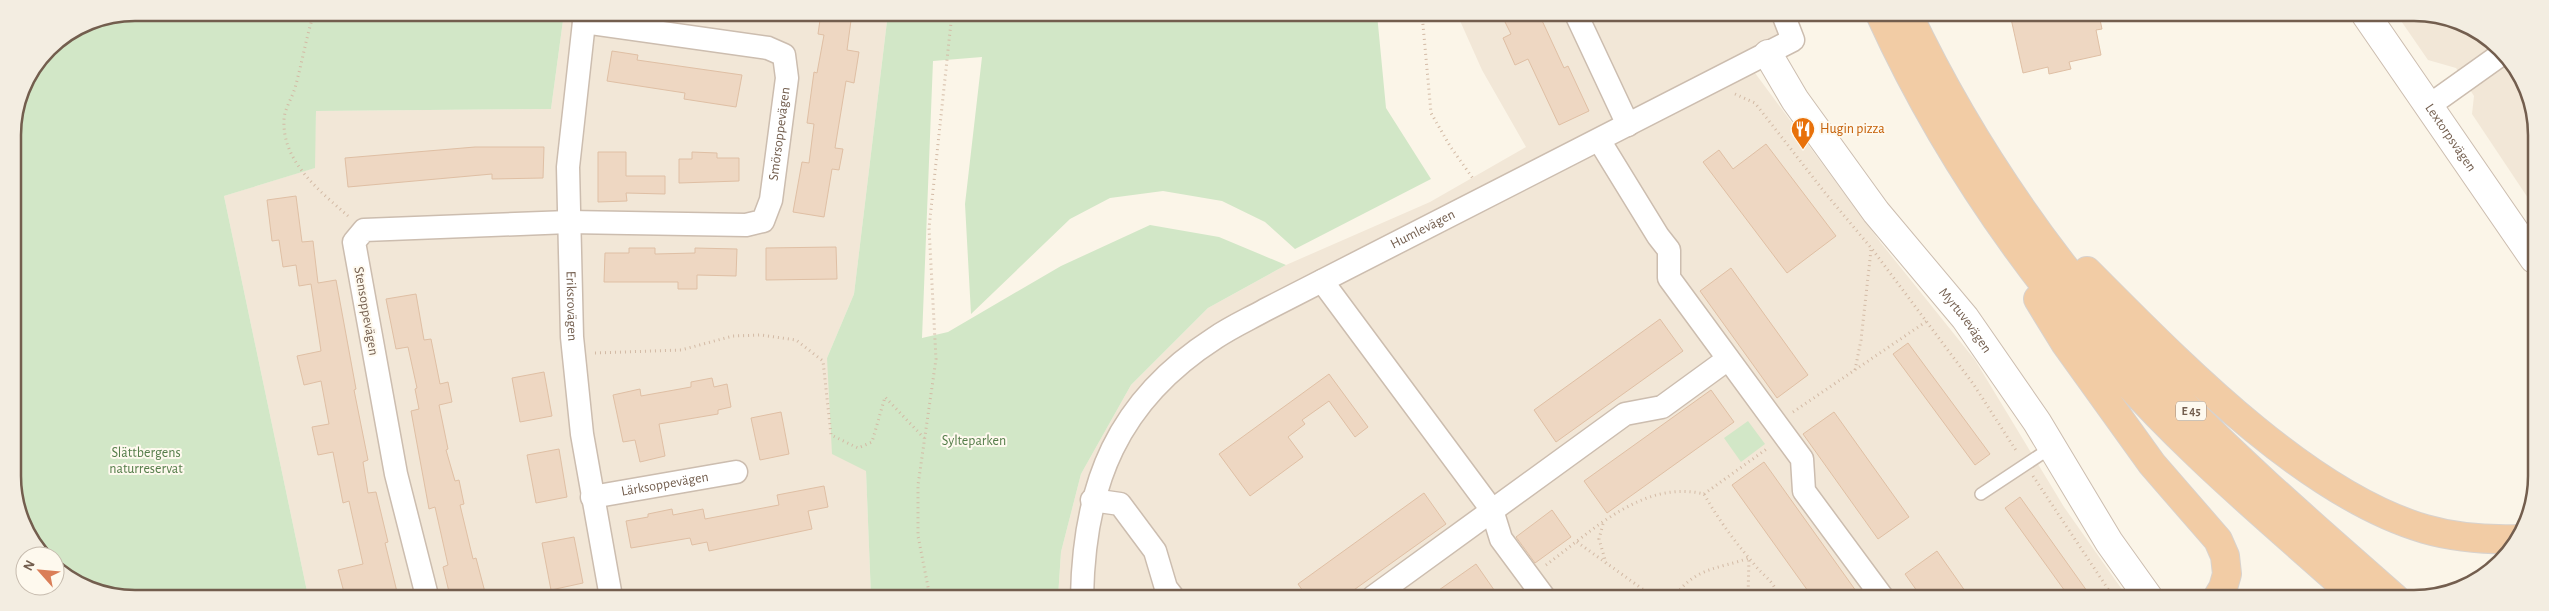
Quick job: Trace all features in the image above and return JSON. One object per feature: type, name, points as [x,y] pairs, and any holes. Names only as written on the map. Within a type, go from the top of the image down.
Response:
[{"type":"highway","name":"E 45","points":[[1884,21],[1916,86],[1958,160],[1999,222],[2096,347],[2141,397],[2198,455],[2347,590]]},
{"type":"highway","name":"E 45","points":[[1912,21],[1947,90],[2013,198],[2067,271],[2115,329],[2159,378],[2215,435],[2386,590]]},
{"type":"highway","points":[[2013,198],[2178,360],[2272,441],[2313,472],[2367,504],[2425,529],[2458,536],[2493,540],[2509,539]]},
{"type":"highway","points":[[1999,222],[2031,287],[2065,343],[2152,464],[2218,540],[2225,556],[2226,574],[2223,590]]},
{"type":"street","name":"Eriksrovägen","points":[[584,21],[568,167],[574,353],[582,434],[610,590]]},
{"type":"street","name":"Smörsoppevägen","points":[[569,222],[746,225],[763,221],[770,200],[787,78],[784,55],[768,48],[602,21]]},
{"type":"street","points":[[1579,21],[1628,125]]},
{"type":"street","name":"Humlevägen","points":[[1082,590],[1083,557],[1092,500],[1110,452],[1132,415],[1170,371],[1215,338],[1322,281],[1793,40],[1786,21]]},
{"type":"street","name":"Lextorpsvägen","points":[[2370,21],[2430,105],[2528,250]]},
{"type":"street","name":"Myrtuvevägen","points":[[1768,54],[1795,100],[1876,212],[1965,318],[2052,447],[2110,542],[2143,590]]},
{"type":"street","points":[[2430,105],[2497,57]]},
{"type":"street","points":[[1598,140],[1658,236],[1669,250],[1669,278],[1802,459],[1804,491],[1877,590]]},
{"type":"street","points":[[364,230],[569,222]]},
{"type":"street","name":"Stensoppevägen","points":[[364,230],[354,242],[355,252],[396,474],[425,590]]},
{"type":"street","points":[[1322,281],[1492,510],[1501,539],[1539,590]]},
{"type":"street","points":[[1382,590],[1625,414],[1662,407],[1728,359]]},
{"type":"street","name":"Lärksoppevägen","points":[[592,497],[736,472]]},
{"type":"street","points":[[1092,500],[1120,504],[1155,551],[1169,590]]},
{"type":"lane","points":[[1981,494],[2052,447]]},
{"type":"path","points":[[311,21],[302,51],[295,88],[284,119],[286,143],[298,167],[364,230]]},
{"type":"path","points":[[929,590],[918,536],[918,485],[936,359],[929,228],[951,21]]},
{"type":"path","points":[[1423,21],[1431,113],[1485,198]]},
{"type":"path","points":[[1730,96],[1738,94],[1756,103],[1826,194],[1872,249],[1974,385],[2109,590]]},
{"type":"path","points":[[1855,370],[1861,340],[1872,249]]},
{"type":"path","points":[[1704,494],[1855,370],[1927,321]]},
{"type":"path","points":[[574,353],[640,353],[681,350],[733,336],[761,335],[796,340],[823,361],[831,435],[858,448],[872,442],[885,397],[925,439]]},
{"type":"path","points":[[1529,577],[1636,501],[1656,494],[1690,491],[1704,494],[1716,516],[1768,577],[1775,590]]},
{"type":"path","points":[[1603,524],[1599,539],[1606,563]]},
{"type":"path","points":[[1577,542],[1644,590]]},
{"type":"path","points":[[1679,590],[1681,586],[1695,576],[1714,566],[1750,558]]},
{"type":"path","points":[[1748,590],[1750,558]]},
{"type":"shaded area","points":[[563,21],[887,21],[854,294],[827,358],[866,470],[871,590],[307,590],[224,196],[314,168],[316,111],[551,109]]},
{"type":"shaded area","points":[[1460,21],[1791,21],[1801,48],[1755,73],[1881,243],[1975,360],[2064,507],[2122,590],[1058,590],[1061,552],[1081,474],[1131,385],[1208,308],[1286,265],[1430,202],[1526,147],[1482,70]]},
{"type":"shaded area","points":[[2401,21],[2436,23],[2471,36],[2500,60],[2509,72],[2522,98],[2526,113],[2528,128],[2528,198],[2472,114],[2474,96],[2456,68],[2428,60]]},
{"type":"green space","name":"Slättbergens naturreservat","points":[[563,21],[551,109],[316,111],[315,168],[224,196],[307,590],[135,590],[113,588],[78,575],[65,565],[65,546],[46,546],[36,533],[23,498],[21,476],[21,128],[30,91],[36,78],[49,60],[72,40],[85,33],[98,27],[120,22]]},
{"type":"green space","name":"Sylteparken","points":[[887,21],[1378,21],[1386,108],[1431,179],[1295,249],[1265,222],[1222,201],[1163,191],[1110,198],[1070,219],[971,314],[965,204],[982,57],[933,61],[922,338],[948,332],[1061,266],[1150,225],[1219,237],[1286,265],[1208,308],[1131,385],[1081,474],[1061,552],[1058,590],[871,590],[866,471],[832,454],[827,358],[854,294]]},
{"type":"green space","points":[[1748,421],[1765,444],[1741,462],[1724,438]]},
{"type":"building","points":[[820,21],[851,21],[847,50],[859,52],[854,83],[846,81],[835,148],[843,149],[839,170],[832,169],[824,217],[793,212],[802,162],[809,163],[814,124],[807,123],[814,72],[817,73],[824,35],[818,34]]},
{"type":"building","points":[[1504,21],[1542,21],[1564,68],[1568,66],[1589,111],[1559,125],[1528,59],[1515,65],[1503,38],[1511,34]]},
{"type":"building","points":[[2012,21],[2100,21],[2102,29],[2096,30],[2101,55],[2069,62],[2071,69],[2049,74],[2048,67],[2023,73]]},
{"type":"building","points":[[612,51],[638,55],[637,60],[742,75],[736,107],[684,99],[685,93],[607,81]]},
{"type":"building","points":[[1766,144],[1836,236],[1787,273],[1703,162],[1719,150],[1733,169]]},
{"type":"building","points":[[475,147],[544,147],[543,178],[492,179],[492,174],[348,187],[345,158]]},
{"type":"building","points":[[598,152],[626,152],[626,176],[665,176],[665,194],[626,193],[627,201],[598,202]]},
{"type":"building","points":[[692,152],[717,153],[717,158],[739,158],[739,181],[679,183],[679,159],[692,159]]},
{"type":"building","points":[[296,196],[302,242],[313,241],[318,283],[336,280],[356,389],[354,390],[368,460],[363,462],[368,493],[376,492],[388,542],[385,543],[397,590],[343,590],[338,570],[363,564],[349,501],[343,503],[333,452],[318,455],[312,427],[329,424],[321,381],[304,385],[297,356],[321,351],[311,284],[299,286],[296,265],[283,267],[279,240],[272,241],[267,200]]},
{"type":"building","points":[[836,247],[837,279],[766,280],[766,248]]},
{"type":"building","points":[[629,248],[655,248],[655,254],[695,253],[695,248],[737,249],[736,276],[697,275],[697,289],[678,289],[678,282],[604,282],[605,253],[629,253]]},
{"type":"building","points":[[1731,268],[1808,375],[1777,398],[1700,291]]},
{"type":"building","points":[[416,294],[424,340],[431,339],[440,384],[448,382],[452,402],[439,405],[448,449],[446,450],[455,481],[459,480],[464,504],[460,505],[473,559],[476,558],[484,590],[449,590],[443,567],[448,565],[435,507],[429,509],[411,411],[419,409],[415,389],[417,388],[408,347],[396,349],[386,299]]},
{"type":"building","points":[[1660,319],[1683,351],[1556,442],[1534,410]]},
{"type":"building","points":[[1908,343],[1990,454],[1975,465],[1893,354]]},
{"type":"building","points":[[544,372],[552,416],[520,422],[512,378]]},
{"type":"building","points":[[1329,374],[1368,427],[1355,437],[1329,401],[1302,420],[1305,424],[1288,437],[1303,457],[1250,496],[1219,454]]},
{"type":"building","points":[[712,378],[714,387],[727,384],[731,407],[718,410],[718,414],[659,424],[665,456],[640,462],[635,440],[623,442],[613,395],[640,389],[641,396],[691,387],[691,382]]},
{"type":"building","points":[[1711,390],[1734,422],[1607,513],[1584,481]]},
{"type":"building","points":[[781,412],[789,454],[760,460],[751,418]]},
{"type":"building","points":[[1834,412],[1909,517],[1878,539],[1803,434]]},
{"type":"building","points":[[559,449],[567,497],[536,503],[527,455]]},
{"type":"building","points":[[1764,462],[1855,590],[1807,590],[1732,485]]},
{"type":"building","points":[[824,486],[828,507],[808,511],[812,529],[709,551],[707,542],[692,545],[690,538],[631,548],[626,521],[648,517],[648,514],[672,509],[673,515],[703,509],[705,519],[779,505],[777,495]]},
{"type":"building","points":[[1424,493],[1446,524],[1354,590],[1302,590],[1298,584]]},
{"type":"building","points":[[2020,497],[2086,590],[2064,590],[2005,508]]},
{"type":"building","points":[[1552,510],[1571,537],[1535,563],[1516,537]]},
{"type":"building","points":[[574,537],[583,583],[551,590],[542,543]]},
{"type":"building","points":[[1937,551],[1964,590],[1916,590],[1905,574]]},
{"type":"building","points":[[1476,564],[1494,590],[1439,590]]},
{"type":"place","name":"Hugin pizza","points":[[1803,150]]}]
